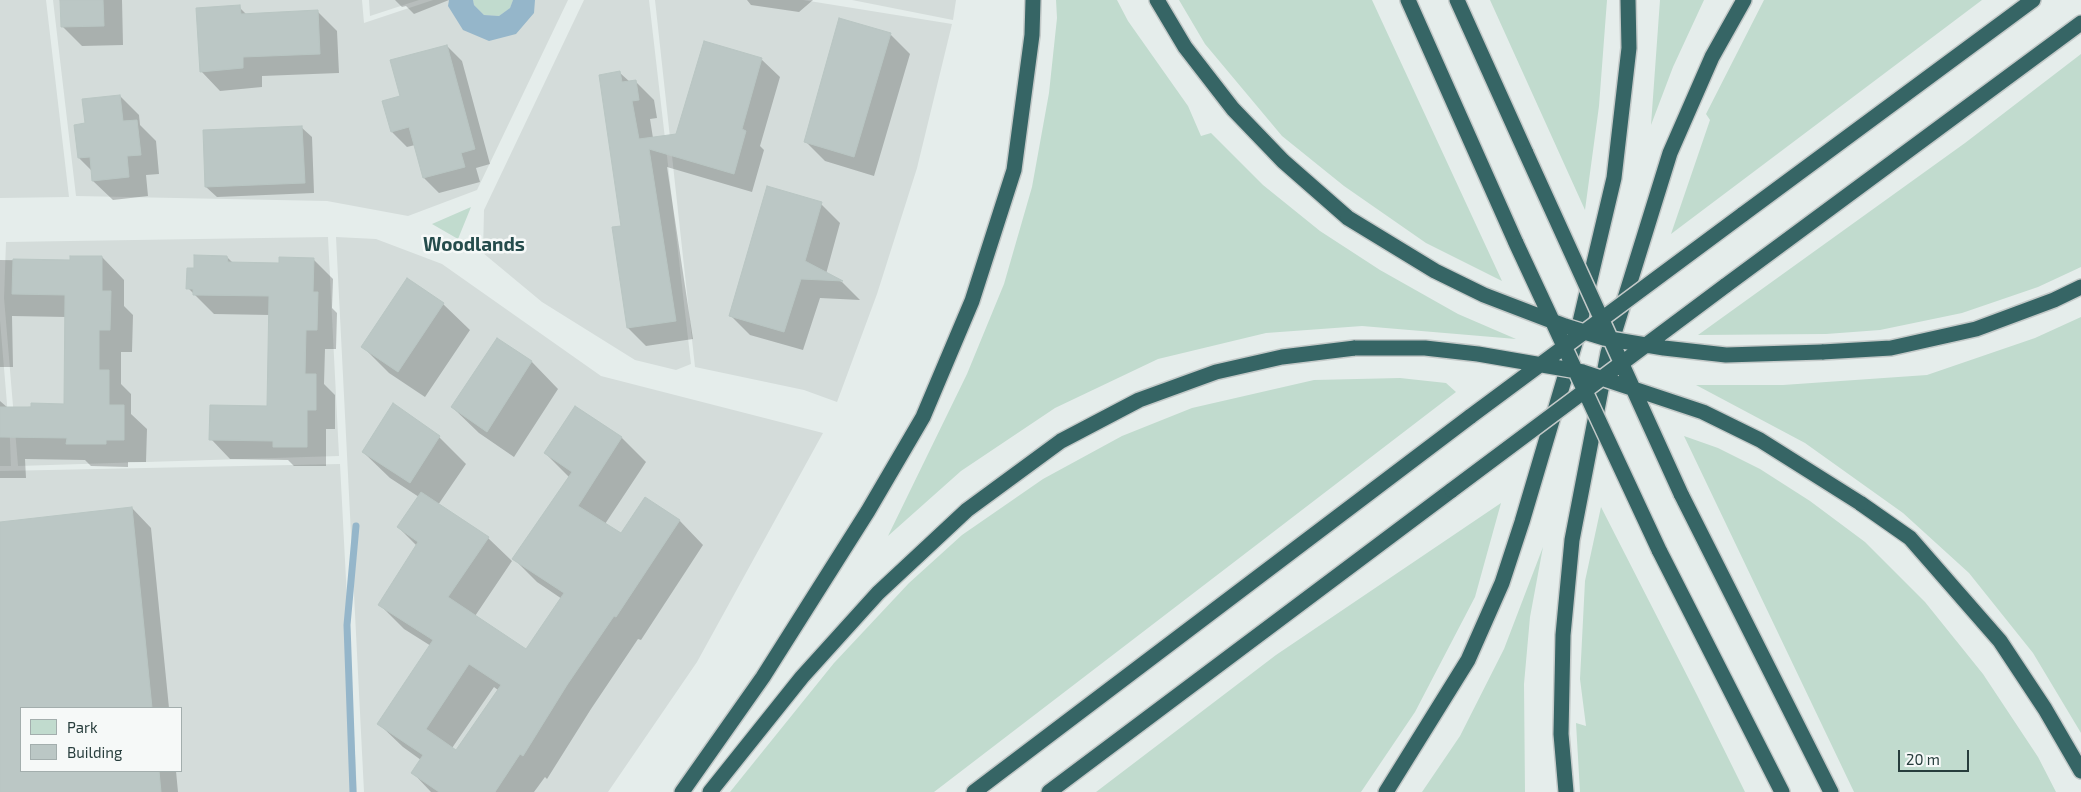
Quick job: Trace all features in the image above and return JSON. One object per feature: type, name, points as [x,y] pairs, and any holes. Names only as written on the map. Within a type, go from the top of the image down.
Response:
[{"type":"highway","points":[[682,792],[763,677],[868,511],[923,417],[972,301],[1014,170],[1032,35],[1033,0]]},
{"type":"highway","points":[[1157,0],[1185,47],[1232,110],[1283,161],[1348,218],[1435,271],[1484,295],[1565,326],[1604,338],[1664,348],[1726,355],[1891,348],[1976,329],[2054,300],[2081,287]]},
{"type":"highway","points":[[1408,0],[1516,243],[1659,550],[1782,792]]},
{"type":"highway","points":[[1457,0],[1681,494],[1831,792]]},
{"type":"highway","points":[[1386,792],[1468,660],[1502,583],[1522,522],[1575,343],[1614,178],[1629,48],[1628,0]]},
{"type":"highway","points":[[1566,792],[1561,734],[1564,626],[1572,540],[1608,353],[1670,153],[1712,57],[1744,0]]},
{"type":"highway","points":[[974,792],[1470,416],[2033,0]]},
{"type":"highway","points":[[1048,792],[1725,286],[2081,23]]},
{"type":"highway","points":[[710,792],[802,677],[878,593],[967,510],[1061,441],[1139,400],[1216,372],[1282,357],[1355,348],[1425,348],[1478,354],[1583,372],[1703,412],[1768,444],[1860,503],[1910,538],[2000,641],[2045,709],[2081,771]]},
{"type":"shaded area","points":[[0,0],[46,0],[69,197],[0,198]]},
{"type":"shaded area","points":[[53,0],[362,0],[364,23],[433,0],[568,0],[477,190],[408,216],[327,201],[76,196]]},
{"type":"shaded area","points":[[369,0],[419,0],[370,16]]},
{"type":"shaded area","points":[[584,0],[649,0],[691,364],[676,370],[635,360],[542,302],[483,253],[484,210]]},
{"type":"shaded area","points":[[655,0],[803,0],[952,24],[917,168],[877,294],[837,402],[804,390],[695,367]]},
{"type":"shaded area","points":[[852,0],[956,0],[953,20]]},
{"type":"shaded area","points":[[328,237],[339,456],[18,466],[4,298],[6,242]]},
{"type":"shaded area","points":[[336,237],[376,239],[442,264],[601,376],[823,433],[697,662],[608,792],[364,792]]},
{"type":"shaded area","points":[[0,320],[10,440],[11,466],[0,466]]},
{"type":"shaded area","points":[[340,464],[357,792],[0,792],[0,471]]},
{"type":"green space","points":[[473,0],[513,0],[510,8],[499,16],[484,15],[474,5]]},
{"type":"green space","points":[[1056,0],[1117,0],[1128,21],[1188,106],[1201,136],[1211,133],[1263,185],[1320,231],[1380,270],[1458,314],[1516,339],[1362,326],[1266,333],[1158,359],[1055,408],[961,471],[888,536],[967,374],[1004,284],[1032,187],[1049,93],[1057,18]]},
{"type":"green space","points":[[1179,0],[1372,0],[1502,281],[1426,243],[1344,186],[1282,136],[1205,44]]},
{"type":"green space","points":[[1490,0],[1607,0],[1599,106],[1585,210]]},
{"type":"green space","points":[[1660,0],[1704,0],[1673,67],[1651,125]]},
{"type":"green space","points":[[1764,0],[1982,0],[1671,234],[1710,120],[1706,114]]},
{"type":"green space","points":[[2081,54],[2081,267],[2038,287],[1962,313],[1880,330],[1826,334],[1698,335],[1965,143]]},
{"type":"green space","points":[[471,207],[458,239],[432,224]]},
{"type":"green space","points":[[2081,317],[2081,733],[2033,653],[1969,573],[1903,513],[1805,443],[1696,385],[1783,385],[1927,375],[2035,338]]},
{"type":"green space","points":[[1400,378],[1446,383],[1456,392],[934,792],[730,792],[834,663],[909,583],[962,535],[1043,479],[1122,436],[1192,408],[1314,380]]},
{"type":"green space","points":[[1684,436],[1718,448],[1760,469],[1810,501],[1865,542],[1925,602],[1983,674],[2038,757],[2056,792],[1854,792]]},
{"type":"green space","points":[[1501,503],[1475,597],[1415,712],[1361,792],[1096,792],[1276,655]]},
{"type":"green space","points":[[1601,507],[1745,792],[1580,792],[1576,723],[1586,726],[1580,679],[1585,581]]},
{"type":"green space","points":[[1543,547],[1530,617],[1524,684],[1525,792],[1422,792],[1460,736],[1504,649]]},
{"type":"water","points":[[449,0],[473,0],[474,5],[484,15],[499,16],[510,8],[513,0],[535,0],[534,13],[516,34],[489,41],[463,30],[448,6]]},
{"type":"building","points":[[60,0],[103,0],[104,26],[61,27]]},
{"type":"building","points":[[240,5],[241,14],[318,10],[320,54],[243,57],[243,68],[200,72],[196,8]]},
{"type":"building","points":[[839,18],[891,33],[854,157],[804,142]]},
{"type":"building","points":[[704,41],[762,58],[742,129],[746,131],[734,174],[649,149],[676,321],[627,328],[612,227],[621,226],[599,75],[620,71],[622,82],[636,80],[639,100],[632,101],[639,139],[676,134]]},
{"type":"building","points":[[447,45],[475,149],[461,153],[465,167],[423,178],[409,127],[391,132],[382,101],[400,96],[390,60]]},
{"type":"building","points":[[120,95],[123,121],[137,120],[141,155],[127,156],[129,177],[92,181],[90,157],[78,158],[74,125],[85,123],[82,99]]},
{"type":"building","points":[[302,126],[305,183],[205,187],[203,130]]},
{"type":"building","points":[[767,186],[822,202],[805,261],[843,281],[801,279],[784,332],[729,316]]},
{"type":"building","points":[[194,255],[227,256],[228,262],[279,263],[279,257],[314,258],[313,292],[318,292],[317,330],[306,330],[305,374],[316,374],[316,410],[307,410],[307,447],[273,447],[273,441],[209,440],[210,405],[267,406],[269,296],[193,295],[193,289],[186,289],[187,268],[194,268]]},
{"type":"building","points":[[70,256],[102,256],[102,291],[111,291],[110,330],[99,330],[99,370],[109,370],[109,405],[124,405],[124,440],[106,440],[106,444],[66,444],[67,438],[0,437],[0,407],[31,407],[31,403],[64,404],[65,295],[12,294],[13,259],[70,260]]},
{"type":"building","points":[[407,278],[444,303],[398,372],[361,347]]},
{"type":"building","points":[[497,338],[532,361],[487,432],[451,407]]},
{"type":"building","points":[[393,403],[440,436],[410,483],[362,452]]},
{"type":"building","points":[[575,406],[622,437],[578,506],[621,533],[645,497],[680,520],[616,617],[614,616],[567,685],[523,756],[520,754],[495,792],[439,792],[411,773],[423,755],[377,724],[433,640],[378,605],[418,542],[397,527],[421,492],[489,537],[448,597],[526,649],[564,593],[512,559],[572,472],[544,453]],"holes":[[[469,664],[501,685],[456,750],[426,729]]]},
{"type":"building","points":[[132,507],[152,707],[20,707],[20,772],[159,772],[161,792],[0,792],[0,522]]},
{"type":"waterway","points":[[353,792],[347,625],[356,526]]},
{"type":"district","name":"Woodlands","points":[[474,245]]}]
